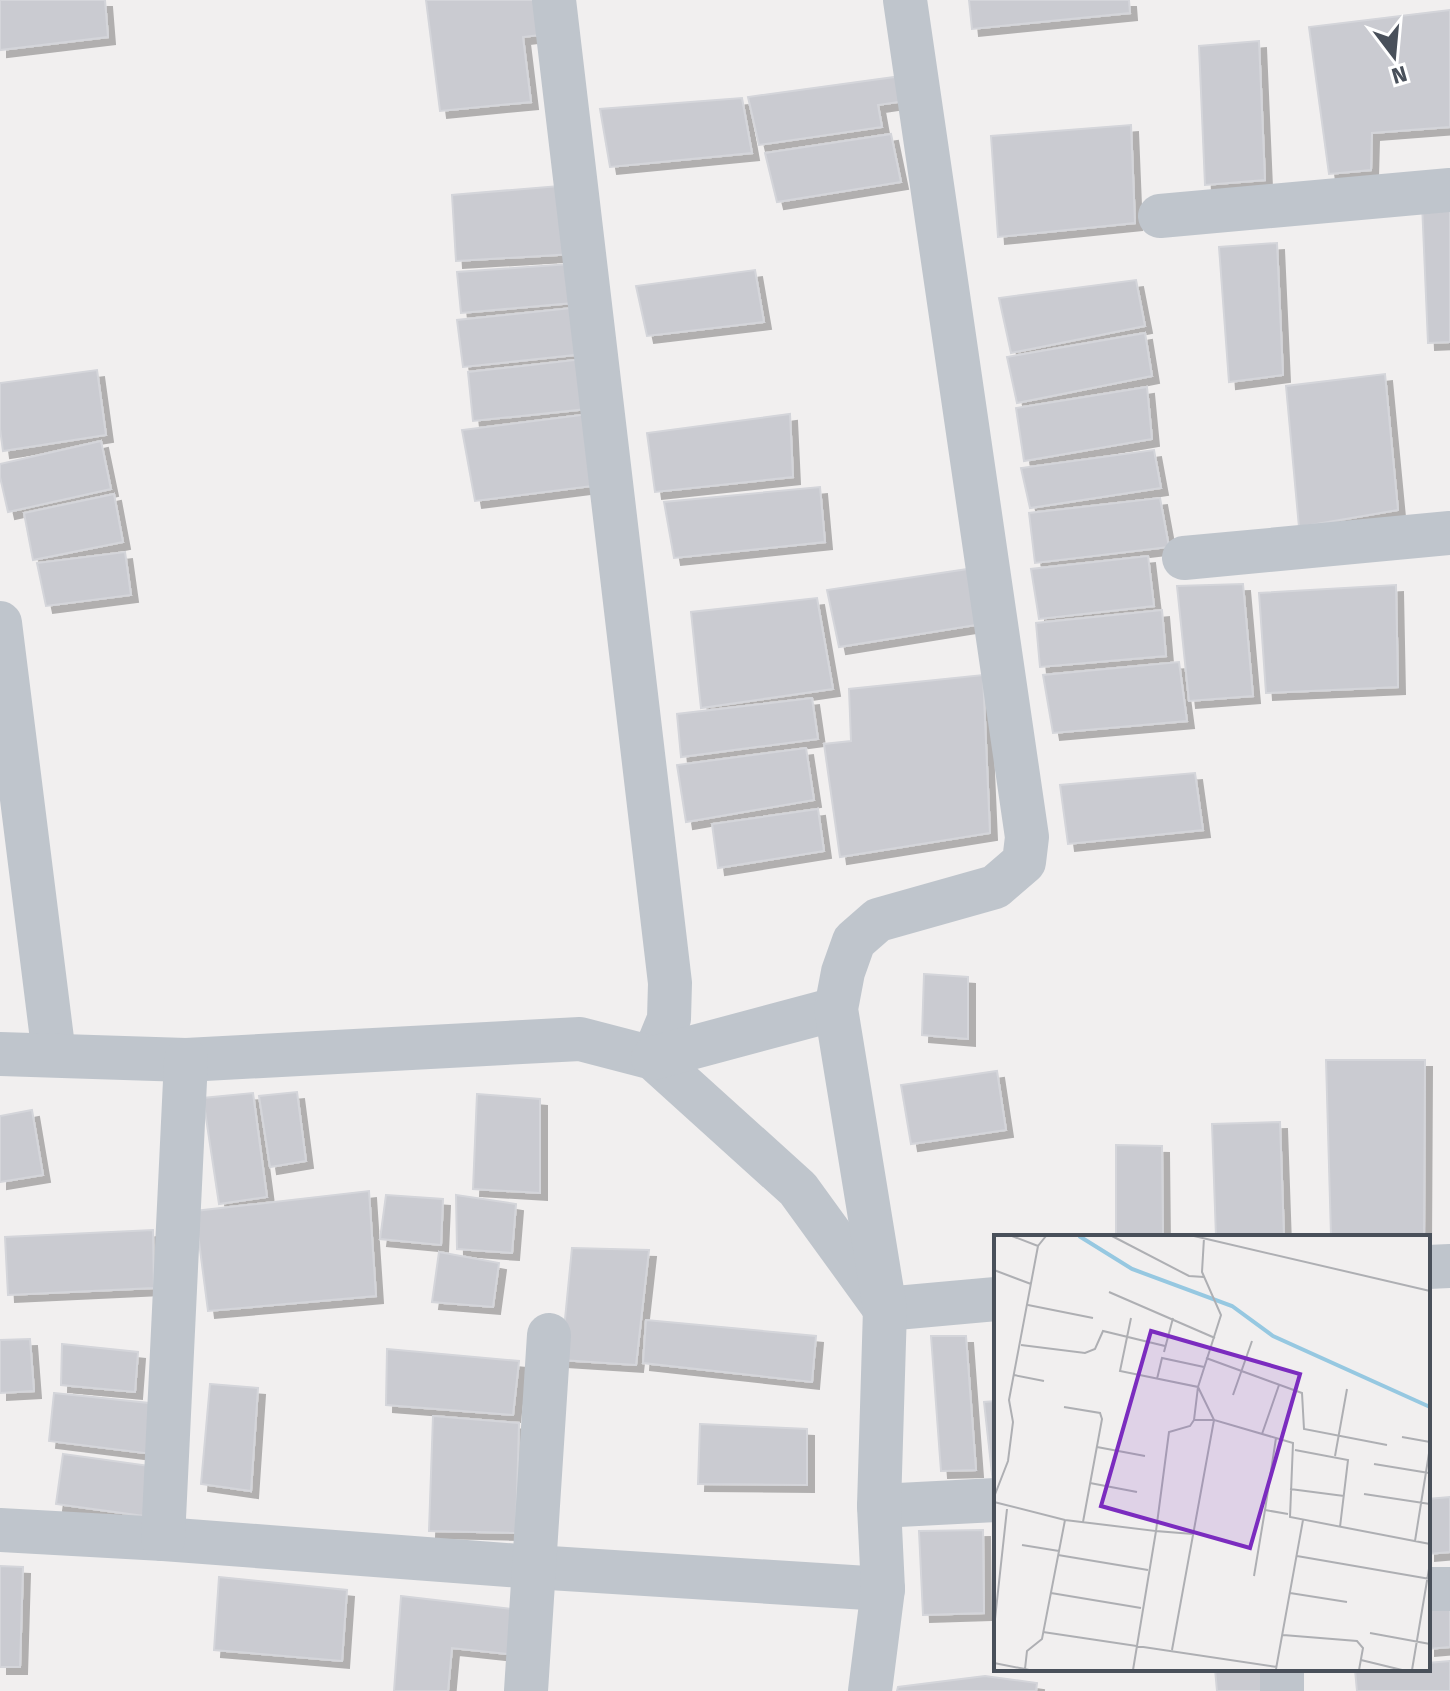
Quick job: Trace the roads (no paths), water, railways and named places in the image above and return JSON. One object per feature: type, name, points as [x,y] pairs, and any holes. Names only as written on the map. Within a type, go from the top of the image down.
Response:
[{"type":"street","points":[[554,0],[670,983],[669,1019],[653,1058]]},
{"type":"street","points":[[870,1691],[883,1589],[879,1506],[885,1309],[836,1009],[843,972],[854,941],[878,920],[995,887],[1024,862],[1027,837],[905,0]]},
{"type":"street","points":[[1160,216],[1450,190]]},
{"type":"street","points":[[1184,558],[1450,533]]},
{"type":"street","points":[[0,623],[54,1055]]},
{"type":"street","points":[[653,1058],[836,1009]]},
{"type":"street","points":[[0,1054],[186,1060],[580,1039],[653,1058],[798,1189],[885,1309]]},
{"type":"street","points":[[163,1539],[186,1060]]},
{"type":"street","points":[[1430,1267],[1450,1266]]},
{"type":"street","points":[[885,1309],[994,1299]]},
{"type":"street","points":[[526,1691],[549,1335]]},
{"type":"street","points":[[879,1506],[994,1500]]},
{"type":"street","points":[[0,1530],[883,1589]]}]
